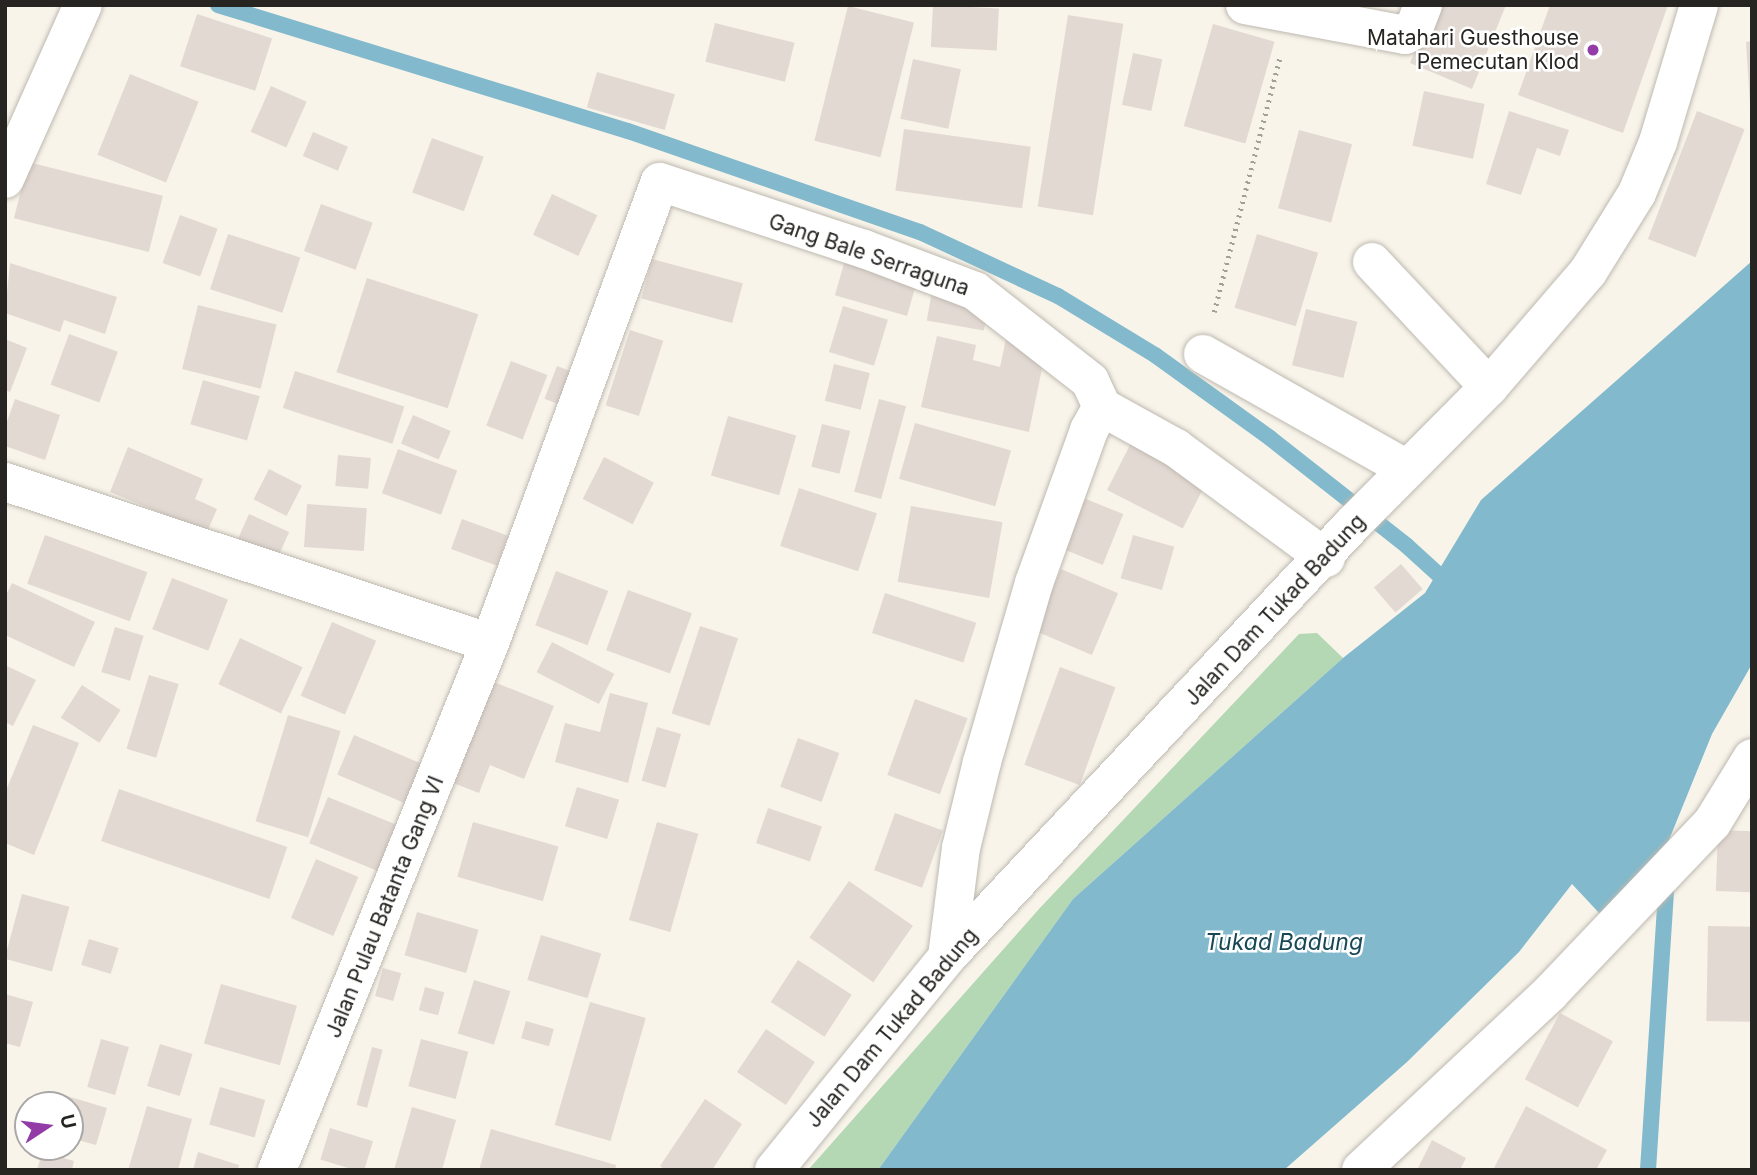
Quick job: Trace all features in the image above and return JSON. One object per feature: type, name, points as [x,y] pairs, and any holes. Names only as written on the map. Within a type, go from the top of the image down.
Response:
[{"type":"street","points":[[1245,5],[1405,35],[1413,31],[1423,5]]},
{"type":"street","name":"Jalan Dam Tukad Badung","points":[[774,1170],[947,957],[1326,558],[1352,525],[1489,387],[1588,272],[1637,193],[1658,142],[1699,5]]},
{"type":"street","points":[[5,179],[79,6]]},
{"type":"street","name":"Gang Bale Serraguna","points":[[660,182],[961,284],[1090,381],[1102,407]]},
{"type":"street","name":"Jalan Pulau Batanta Gang VI","points":[[278,1170],[490,643],[660,182]]},
{"type":"street","points":[[1372,262],[1489,387]]},
{"type":"street","points":[[1203,354],[1402,475]]},
{"type":"street","points":[[947,957],[961,848],[988,738],[1039,570],[1088,430],[1102,407],[1176,448],[1326,558]]},
{"type":"street","points":[[5,482],[490,643]]},
{"type":"street","points":[[1361,1170],[1550,993],[1659,873],[1712,823],[1752,758]]},
{"type":"path","points":[[1203,354],[1291,14]]},
{"type":"green space","points":[[1317,633],[1343,658],[1073,899],[878,1170],[808,1170],[1039,909],[1299,634]]},
{"type":"water","name":"Tukad Badung","points":[[1752,261],[1752,664],[1712,734],[1669,840],[1601,915],[1572,884],[1519,952],[1407,1062],[1284,1170],[878,1170],[1073,899],[1343,658],[1425,593],[1481,500]]},
{"type":"building","points":[[933,5],[999,8],[997,50],[931,47]]},
{"type":"building","points":[[1433,5],[1506,5],[1472,89],[1410,63]]},
{"type":"building","name":"Matahari Guesthouse Pemecutan Klod","points":[[1550,5],[1668,5],[1623,133],[1518,95]]},
{"type":"building","points":[[848,6],[914,22],[880,157],[814,141]]},
{"type":"building","points":[[197,14],[272,38],[255,91],[180,66]]},
{"type":"building","points":[[1068,15],[1123,24],[1093,215],[1038,207]]},
{"type":"building","points":[[715,23],[795,43],[785,82],[705,62]]},
{"type":"building","points":[[1213,24],[1275,42],[1245,144],[1184,126]]},
{"type":"building","points":[[1752,41],[1752,105],[1750,105],[1746,42]]},
{"type":"building","points":[[1133,53],[1162,59],[1151,111],[1122,105]]},
{"type":"building","points":[[913,59],[961,69],[948,129],[900,119]]},
{"type":"building","points":[[597,72],[675,94],[665,130],[587,108]]},
{"type":"building","points":[[130,74],[199,102],[166,182],[97,155]]},
{"type":"building","points":[[271,86],[307,102],[286,148],[251,132]]},
{"type":"building","points":[[1424,91],[1485,104],[1473,159],[1412,146]]},
{"type":"building","points":[[1509,111],[1569,130],[1560,156],[1537,148],[1521,195],[1486,184]]},
{"type":"building","points":[[1697,111],[1745,129],[1696,257],[1648,239]]},
{"type":"building","points":[[904,129],[1031,147],[1022,208],[895,190]]},
{"type":"building","points":[[1299,130],[1352,144],[1331,222],[1278,208]]},
{"type":"building","points":[[313,132],[348,147],[338,171],[303,156]]},
{"type":"building","points":[[432,138],[484,157],[464,211],[412,193]]},
{"type":"building","points":[[28,162],[163,196],[149,252],[14,218]]},
{"type":"building","points":[[552,194],[597,215],[578,256],[533,235]]},
{"type":"building","points":[[321,204],[373,223],[356,270],[304,251]]},
{"type":"building","points":[[180,215],[218,229],[200,277],[163,263]]},
{"type":"building","points":[[228,234],[300,257],[282,313],[210,289]]},
{"type":"building","points":[[1257,234],[1318,253],[1296,326],[1234,308]]},
{"type":"building","points":[[847,253],[919,274],[907,316],[835,295]]},
{"type":"building","points":[[652,259],[743,283],[732,323],[641,299]]},
{"type":"building","points":[[10,263],[117,297],[105,334],[64,320],[60,332],[5,313]]},
{"type":"building","points":[[367,278],[478,314],[448,408],[336,372]]},
{"type":"building","points":[[932,291],[989,301],[984,331],[927,321]]},
{"type":"building","points":[[198,305],[277,325],[261,389],[182,369]]},
{"type":"building","points":[[843,306],[888,320],[874,366],[829,352]]},
{"type":"building","points":[[1306,309],[1357,322],[1343,378],[1292,365]]},
{"type":"building","points":[[630,330],[663,341],[639,416],[606,405]]},
{"type":"building","points":[[69,334],[118,352],[99,403],[51,385]]},
{"type":"building","points":[[937,336],[976,345],[973,360],[1000,367],[1006,339],[1046,349],[1029,432],[921,407]]},
{"type":"building","points":[[5,339],[27,348],[10,392],[5,390]]},
{"type":"building","points":[[511,361],[547,375],[523,439],[486,425]]},
{"type":"building","points":[[834,364],[870,373],[861,410],[825,401]]},
{"type":"building","points":[[557,366],[585,377],[572,409],[544,399]]},
{"type":"building","points":[[295,371],[404,407],[392,444],[283,408]]},
{"type":"building","points":[[203,380],[260,396],[247,440],[190,424]]},
{"type":"building","points":[[15,399],[60,415],[45,460],[5,446],[5,427]]},
{"type":"building","points":[[879,399],[906,406],[881,499],[854,492]]},
{"type":"building","points":[[413,415],[451,431],[439,460],[401,444]]},
{"type":"building","points":[[728,416],[796,436],[779,495],[711,476]]},
{"type":"building","points":[[915,423],[1011,451],[995,506],[899,479]]},
{"type":"building","points":[[822,424],[850,431],[839,474],[811,467]]},
{"type":"building","points":[[1132,441],[1208,480],[1183,529],[1107,490]]},
{"type":"building","points":[[128,447],[203,479],[195,499],[217,509],[207,532],[110,492]]},
{"type":"building","points":[[398,449],[457,471],[441,515],[382,493]]},
{"type":"building","points":[[338,455],[371,458],[368,489],[335,486]]},
{"type":"building","points":[[604,457],[654,482],[633,524],[583,499]]},
{"type":"building","points":[[269,469],[302,486],[287,516],[254,499]]},
{"type":"building","points":[[799,488],[877,513],[858,571],[780,546]]},
{"type":"building","points":[[1076,495],[1123,514],[1103,565],[1055,546]]},
{"type":"building","points":[[307,504],[367,508],[364,551],[304,547]]},
{"type":"building","points":[[911,506],[1003,522],[989,598],[898,582]]},
{"type":"building","points":[[249,514],[289,532],[278,557],[238,539]]},
{"type":"building","points":[[462,519],[508,536],[497,566],[451,549]]},
{"type":"building","points":[[45,535],[147,572],[130,621],[27,584]]},
{"type":"building","points":[[1133,535],[1174,547],[1162,590],[1121,578]]},
{"type":"building","points":[[1401,564],[1423,589],[1395,613],[1374,588]]},
{"type":"building","points":[[1061,569],[1118,593],[1092,655],[1035,631]]},
{"type":"building","points":[[556,571],[608,591],[587,645],[535,625]]},
{"type":"building","points":[[172,578],[228,600],[208,651],[152,629]]},
{"type":"building","points":[[12,583],[95,622],[74,667],[5,635],[5,597]]},
{"type":"building","points":[[628,590],[692,613],[670,673],[606,650]]},
{"type":"building","points":[[885,593],[976,623],[963,663],[872,633]]},
{"type":"building","points":[[332,622],[376,641],[345,714],[301,696]]},
{"type":"building","points":[[700,626],[738,638],[710,726],[672,713]]},
{"type":"building","points":[[115,627],[144,636],[130,681],[101,672]]},
{"type":"building","points":[[240,638],[303,667],[281,713],[218,684]]},
{"type":"building","points":[[552,642],[614,674],[599,704],[537,672]]},
{"type":"building","points":[[5,665],[36,680],[13,726],[5,722]]},
{"type":"building","points":[[1060,667],[1115,687],[1080,785],[1024,765]]},
{"type":"building","points":[[149,675],[179,684],[156,758],[126,749]]},
{"type":"building","points":[[494,682],[554,706],[524,779],[490,765],[479,793],[453,783]]},
{"type":"building","points":[[82,685],[121,710],[99,743],[61,718]]},
{"type":"building","points":[[610,693],[648,703],[628,783],[555,762],[565,723],[600,732]]},
{"type":"building","points":[[915,699],[968,718],[940,794],[887,775]]},
{"type":"building","points":[[288,715],[341,731],[308,837],[256,821]]},
{"type":"building","points":[[33,725],[79,743],[34,855],[5,843],[5,793]]},
{"type":"building","points":[[657,727],[681,734],[666,788],[642,781]]},
{"type":"building","points":[[354,735],[434,769],[417,809],[337,775]]},
{"type":"building","points":[[798,738],[839,753],[822,802],[780,787]]},
{"type":"building","points":[[577,787],[619,800],[607,839],[565,826]]},
{"type":"building","points":[[119,789],[287,847],[269,899],[101,841]]},
{"type":"building","points":[[328,797],[404,828],[385,874],[309,843]]},
{"type":"building","points":[[768,808],[822,827],[810,862],[756,843]]},
{"type":"building","points":[[895,813],[943,830],[922,888],[874,870]]},
{"type":"building","points":[[473,822],[559,847],[543,901],[457,877]]},
{"type":"building","points":[[657,822],[698,834],[670,932],[629,920]]},
{"type":"building","points":[[1718,830],[1752,831],[1750,892],[1716,891]]},
{"type":"building","points":[[316,859],[358,877],[333,936],[291,918]]},
{"type":"building","points":[[849,881],[913,926],[873,982],[809,938]]},
{"type":"building","points":[[22,894],[69,907],[52,971],[5,959]]},
{"type":"building","points":[[417,912],[479,930],[466,973],[405,955]]},
{"type":"building","points":[[1708,926],[1752,927],[1750,1022],[1706,1021]]},
{"type":"building","points":[[541,935],[601,953],[588,998],[527,980]]},
{"type":"building","points":[[89,939],[119,948],[111,974],[81,965]]},
{"type":"building","points":[[798,960],[852,995],[824,1037],[771,1002]]},
{"type":"building","points":[[383,968],[401,973],[393,1001],[375,996]]},
{"type":"building","points":[[474,980],[510,991],[494,1045],[458,1034]]},
{"type":"building","points":[[221,984],[297,1006],[280,1065],[204,1044]]},
{"type":"building","points":[[425,987],[444,992],[438,1015],[419,1010]]},
{"type":"building","points":[[5,994],[33,1002],[20,1047],[5,1043]]},
{"type":"building","points":[[590,1002],[646,1018],[610,1141],[555,1125]]},
{"type":"building","points":[[1560,1013],[1613,1041],[1578,1107],[1525,1079]]},
{"type":"building","points":[[526,1021],[554,1029],[549,1046],[521,1038]]},
{"type":"building","points":[[766,1029],[815,1062],[786,1105],[737,1072]]},
{"type":"building","points":[[101,1039],[129,1047],[115,1095],[87,1087]]},
{"type":"building","points":[[421,1039],[468,1052],[456,1099],[408,1086]]},
{"type":"building","points":[[160,1044],[193,1054],[180,1096],[147,1086]]},
{"type":"building","points":[[372,1047],[383,1050],[367,1108],[356,1105]]},
{"type":"building","points":[[220,1087],[265,1100],[254,1137],[209,1124]]},
{"type":"building","points":[[705,1099],[742,1124],[712,1170],[665,1170],[660,1166]]},
{"type":"building","points":[[84,1101],[107,1108],[96,1145],[84,1142]]},
{"type":"building","points":[[147,1106],[192,1119],[178,1170],[128,1170]]},
{"type":"building","points":[[1526,1106],[1607,1150],[1596,1170],[1493,1170]]},
{"type":"building","points":[[412,1107],[456,1120],[442,1170],[394,1170]]},
{"type":"building","points":[[330,1128],[373,1141],[364,1170],[355,1170],[320,1160]]},
{"type":"building","points":[[491,1129],[616,1165],[615,1170],[479,1170]]},
{"type":"building","points":[[1432,1140],[1466,1158],[1460,1170],[1417,1170]]},
{"type":"building","points":[[198,1152],[239,1165],[238,1170],[193,1170]]},
{"type":"building","points":[[40,1161],[74,1161],[72,1170],[37,1170]]},
{"type":"waterway","points":[[218,5],[628,131],[920,232],[1058,296],[1155,355],[1270,438],[1407,546],[1451,586]]},
{"type":"waterway","points":[[1648,1170],[1667,880]]},
{"type":"place","name":"Matahari Guesthouse Pemecutan Klod","points":[[1593,50]]}]
